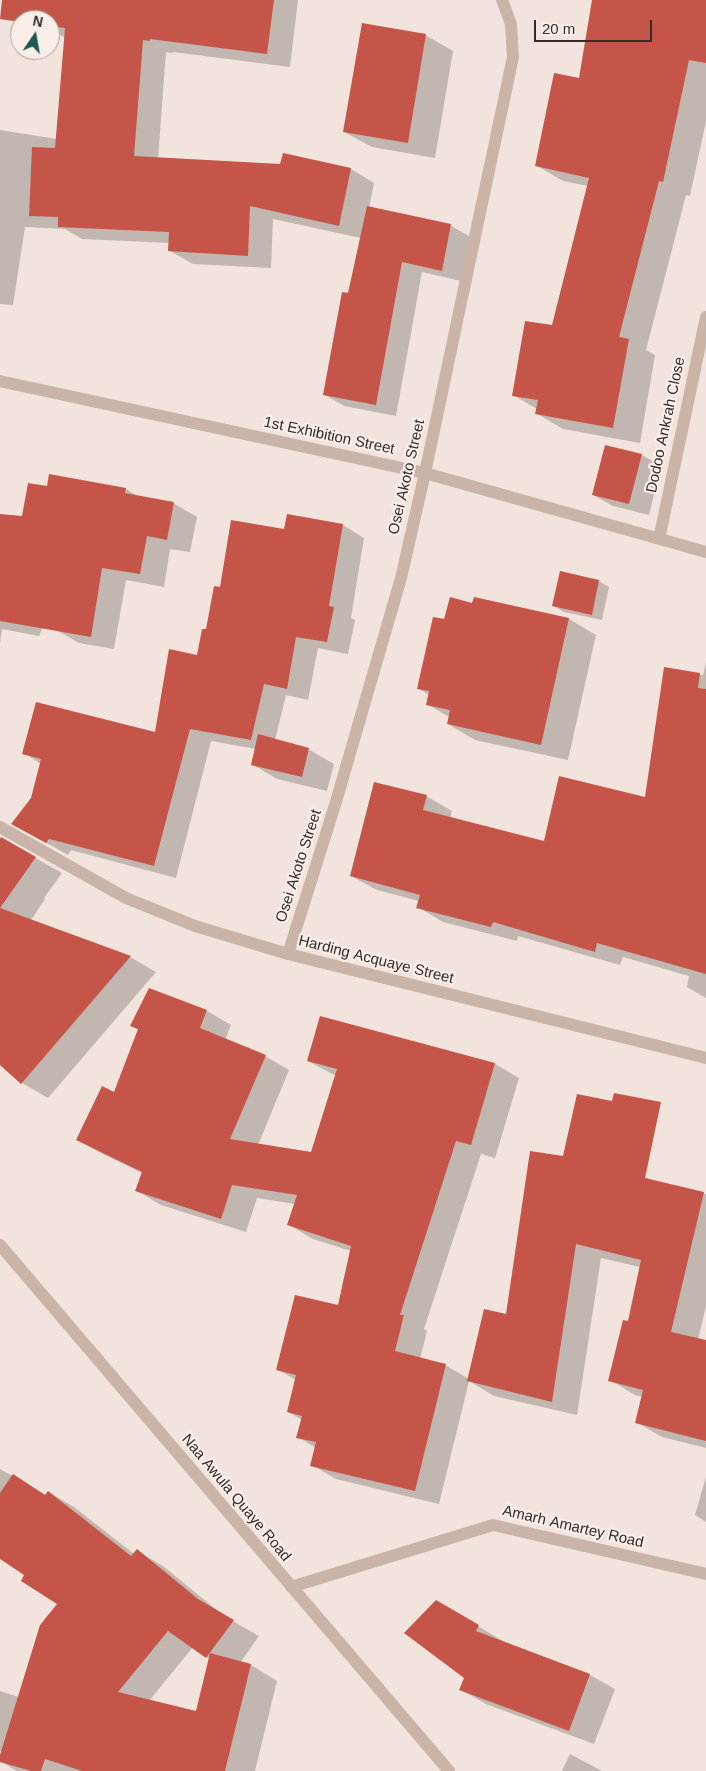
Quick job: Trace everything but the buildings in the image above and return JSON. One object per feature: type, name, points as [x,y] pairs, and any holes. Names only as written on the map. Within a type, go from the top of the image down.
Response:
[{"type":"street","name":"Osei Akoto Street","points":[[288,954],[335,805],[396,597],[425,473],[513,57],[512,24],[502,0]]},
{"type":"street","name":"Dodoo Ankrah Close","points":[[658,539],[706,316]]},
{"type":"street","name":"1st Exhibition Street","points":[[0,381],[425,473],[706,552]]},
{"type":"street","name":"Harding Acquaye Street","points":[[0,826],[126,898],[195,926],[288,954],[706,1058]]},
{"type":"street","name":"Naa Awula Quaye Road","points":[[0,1245],[448,1771]]},
{"type":"street","name":"Amarh Amartey Road","points":[[290,1587],[493,1525],[706,1574]]}]
